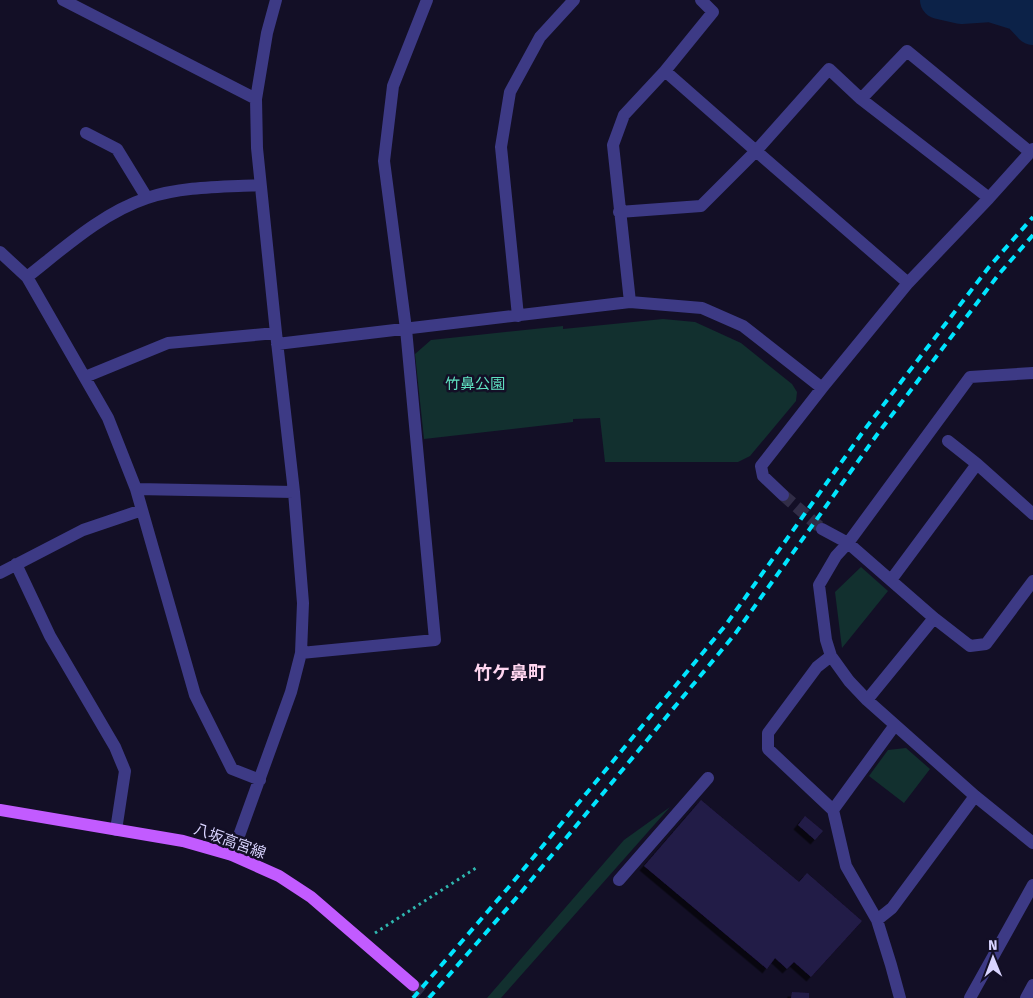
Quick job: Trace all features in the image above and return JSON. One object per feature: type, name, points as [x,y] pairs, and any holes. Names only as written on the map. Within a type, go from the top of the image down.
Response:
[{"type":"main road","name":"八坂高宮線","points":[[0,810],[183,841],[232,855],[278,876],[311,897],[413,985]]},
{"type":"street","points":[[63,0],[256,99]]},
{"type":"street","points":[[232,855],[291,692],[300,653],[303,602],[294,492],[276,339],[257,148],[256,99],[267,33],[276,0]]},
{"type":"street","points":[[300,653],[435,640],[406,330],[384,160],[393,86],[427,0]]},
{"type":"street","points":[[518,316],[501,147],[510,92],[540,37],[574,0]]},
{"type":"street","points":[[630,302],[612,145],[624,115],[665,71],[714,12],[701,0]]},
{"type":"street","points":[[783,495],[763,476],[761,466],[908,283],[1032,150],[907,51],[861,99]]},
{"type":"street","points":[[619,212],[701,206],[756,151],[829,69],[861,99],[989,198]]},
{"type":"street","points":[[665,71],[908,283]]},
{"type":"street","points":[[86,134],[117,149],[147,198]]},
{"type":"street","points":[[26,277],[105,218],[147,198],[188,189],[260,185]]},
{"type":"street","points":[[0,252],[26,277],[108,418],[136,489],[194,695],[232,768],[260,780]]},
{"type":"street","points":[[86,378],[168,343],[276,339],[406,330],[630,302],[702,308],[743,326],[822,388]]},
{"type":"street","points":[[1033,373],[970,377],[848,543],[836,556],[819,585],[826,640],[831,656],[849,681],[867,700],[975,796],[1033,844]]},
{"type":"street","points":[[948,441],[1033,513]]},
{"type":"street","points":[[891,580],[977,464]]},
{"type":"street","points":[[136,489],[294,492]]},
{"type":"street","points":[[0,573],[83,530],[142,510]]},
{"type":"street","points":[[822,529],[848,543],[934,618],[970,646],[986,644],[1033,580]]},
{"type":"street","points":[[16,564],[50,636],[115,747],[125,772],[116,830]]},
{"type":"street","points":[[867,700],[934,618]]},
{"type":"street","points":[[831,656],[818,667],[768,732],[768,749],[834,810],[846,866],[876,920],[900,998]]},
{"type":"street","points":[[834,810],[895,725]]},
{"type":"street","points":[[619,880],[708,778]]},
{"type":"street","points":[[876,920],[892,908],[975,796]]},
{"type":"street","points":[[970,998],[1033,885]]},
{"type":"street","points":[[1026,998],[1033,985]]},
{"type":"path","points":[[362,941],[476,868]]},
{"type":"green space","name":"竹鼻公園","points":[[663,319],[695,322],[741,343],[792,384],[797,392],[796,401],[750,456],[738,462],[605,462],[600,418],[573,419],[573,422],[424,439],[415,354],[431,340],[563,326],[563,329]]},
{"type":"green space","points":[[861,567],[888,591],[842,648],[835,592]]},
{"type":"green space","points":[[906,748],[930,769],[904,803],[869,776],[888,750]]},
{"type":"green space","points":[[670,807],[501,998],[487,998],[624,840]]},
{"type":"building","points":[[701,800],[799,882],[807,873],[862,921],[811,977],[794,962],[787,969],[775,958],[767,969],[644,866]]},
{"type":"building","points":[[805,816],[823,831],[815,840],[798,825]]},
{"type":"building","points":[[792,992],[809,993],[809,998],[791,998]]},
{"type":"waterway","points":[[939,0],[961,5],[991,3],[1020,12],[1033,26]]},
{"type":"tunnel","points":[[783,495],[822,529]]},
{"type":"tunnel","points":[[413,985],[428,998]]},
{"type":"railway","points":[[413,998],[508,888],[725,626],[865,429],[989,267],[1033,217]]},
{"type":"railway","points":[[429,998],[518,896],[735,634],[876,436],[999,274],[1033,235]]},
{"type":"district","name":"竹ケ鼻町","points":[[510,673]]}]
